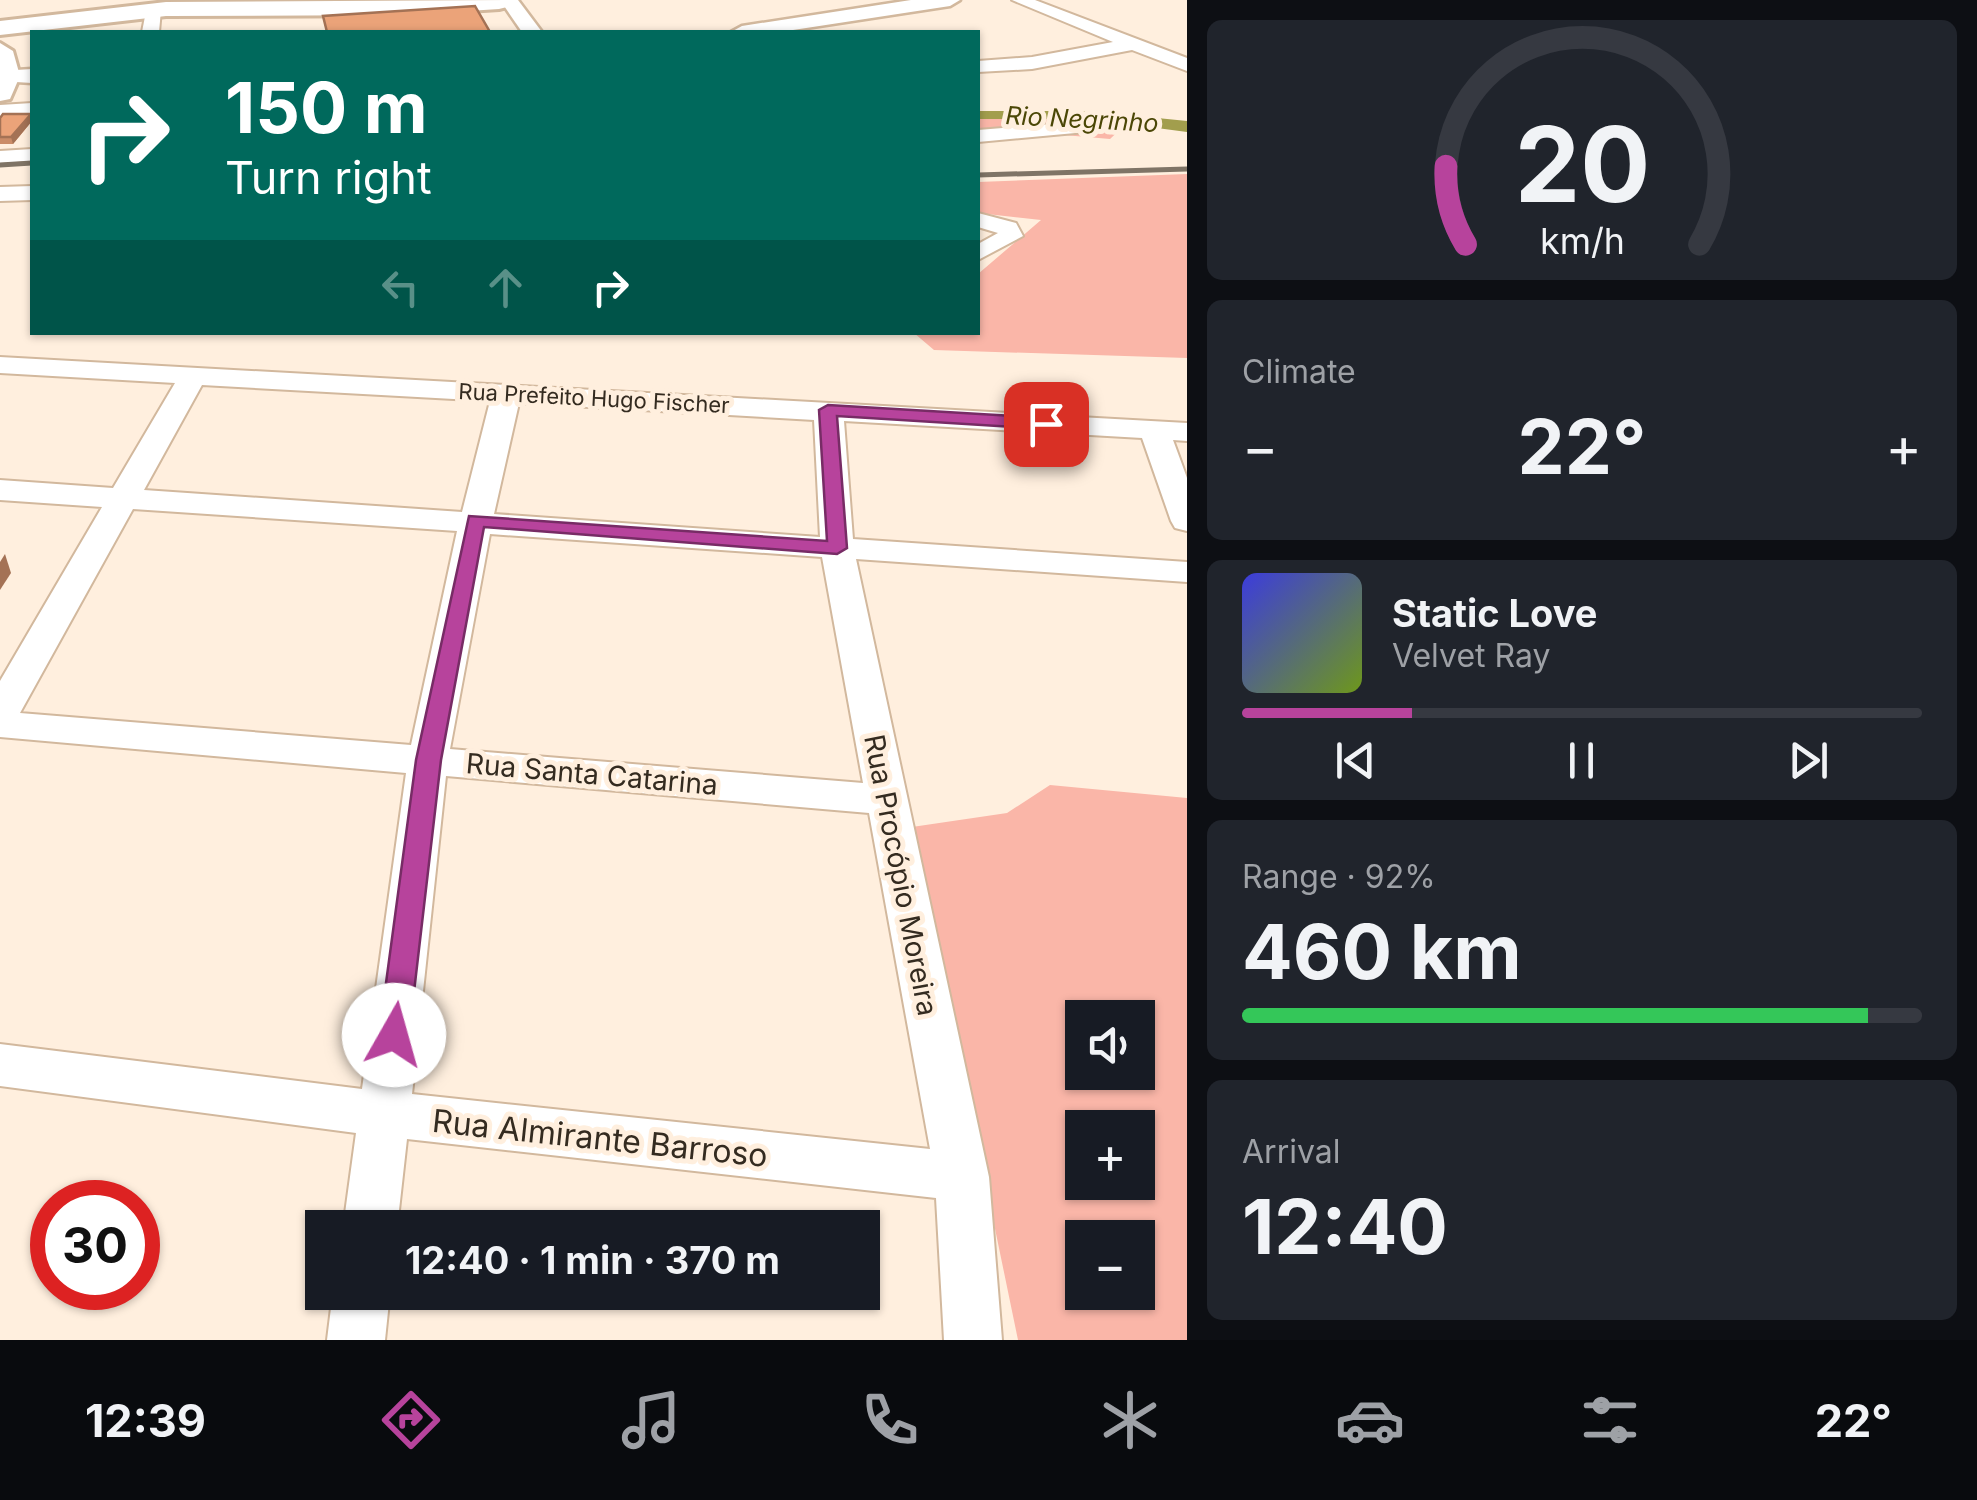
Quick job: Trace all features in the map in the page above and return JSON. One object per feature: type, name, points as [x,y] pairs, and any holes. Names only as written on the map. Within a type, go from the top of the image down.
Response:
[{"type":"main road","points":[[330,8],[418,0]]},
{"type":"main road","points":[[0,28],[152,21],[183,4],[330,8],[510,1]]},
{"type":"street","points":[[755,30],[950,0]]},
{"type":"street","points":[[1020,0],[1187,65]]},
{"type":"street","points":[[510,1],[531,30]]},
{"type":"street","points":[[980,67],[1032,64],[1134,44]]},
{"type":"street","points":[[7,83],[30,107]]},
{"type":"street","points":[[980,136],[1079,128]]},
{"type":"street","points":[[0,158],[30,155]]},
{"type":"street","points":[[0,194],[30,193]]},
{"type":"street","points":[[980,221],[1008,228],[1011,236],[980,252]]},
{"type":"street","name":"Rua Prefeito Hugo Fischer","points":[[0,365],[1187,432]]},
{"type":"street","points":[[0,714],[192,376]]},
{"type":"street","points":[[372,1210],[428,760],[476,520],[507,393]]},
{"type":"street","name":"Rua Procópio Moreira","points":[[828,410],[837,548],[962,1177],[972,1340]]},
{"type":"street","points":[[1154,430],[1187,521]]},
{"type":"street","points":[[0,490],[1187,572]]},
{"type":"street","name":"Rua Santa Catarina","points":[[0,724],[885,800]]},
{"type":"street","name":"Rua Almirante Barroso","points":[[0,1065],[384,1114],[962,1177]]},
{"type":"street","points":[[356,1340],[360,1310]]},
{"type":"shaded area","points":[[1024,117],[1126,124],[1110,139],[1029,132],[980,136],[980,119]]},
{"type":"shaded area","points":[[1187,174],[1187,358],[934,350],[916,335],[980,335],[980,272],[1041,220],[980,213],[980,182]]},
{"type":"shaded area","points":[[1050,785],[1187,798],[1187,1340],[1018,1340],[912,827],[1007,813]]},
{"type":"water","name":"Rio Negrinho","points":[[980,111],[1088,111],[1187,121],[1187,132],[1089,119],[980,119]]},
{"type":"building","points":[[475,6],[489,30],[326,30],[323,16]]},
{"type":"building","points":[[3,114],[30,114],[11,137],[0,137]]},
{"type":"railway","points":[[0,165],[30,163]]},
{"type":"railway","points":[[980,175],[1187,169]]},
{"type":"route","points":[[394,1035],[428,760],[476,520],[837,548],[828,410],[1046,424]]}]
